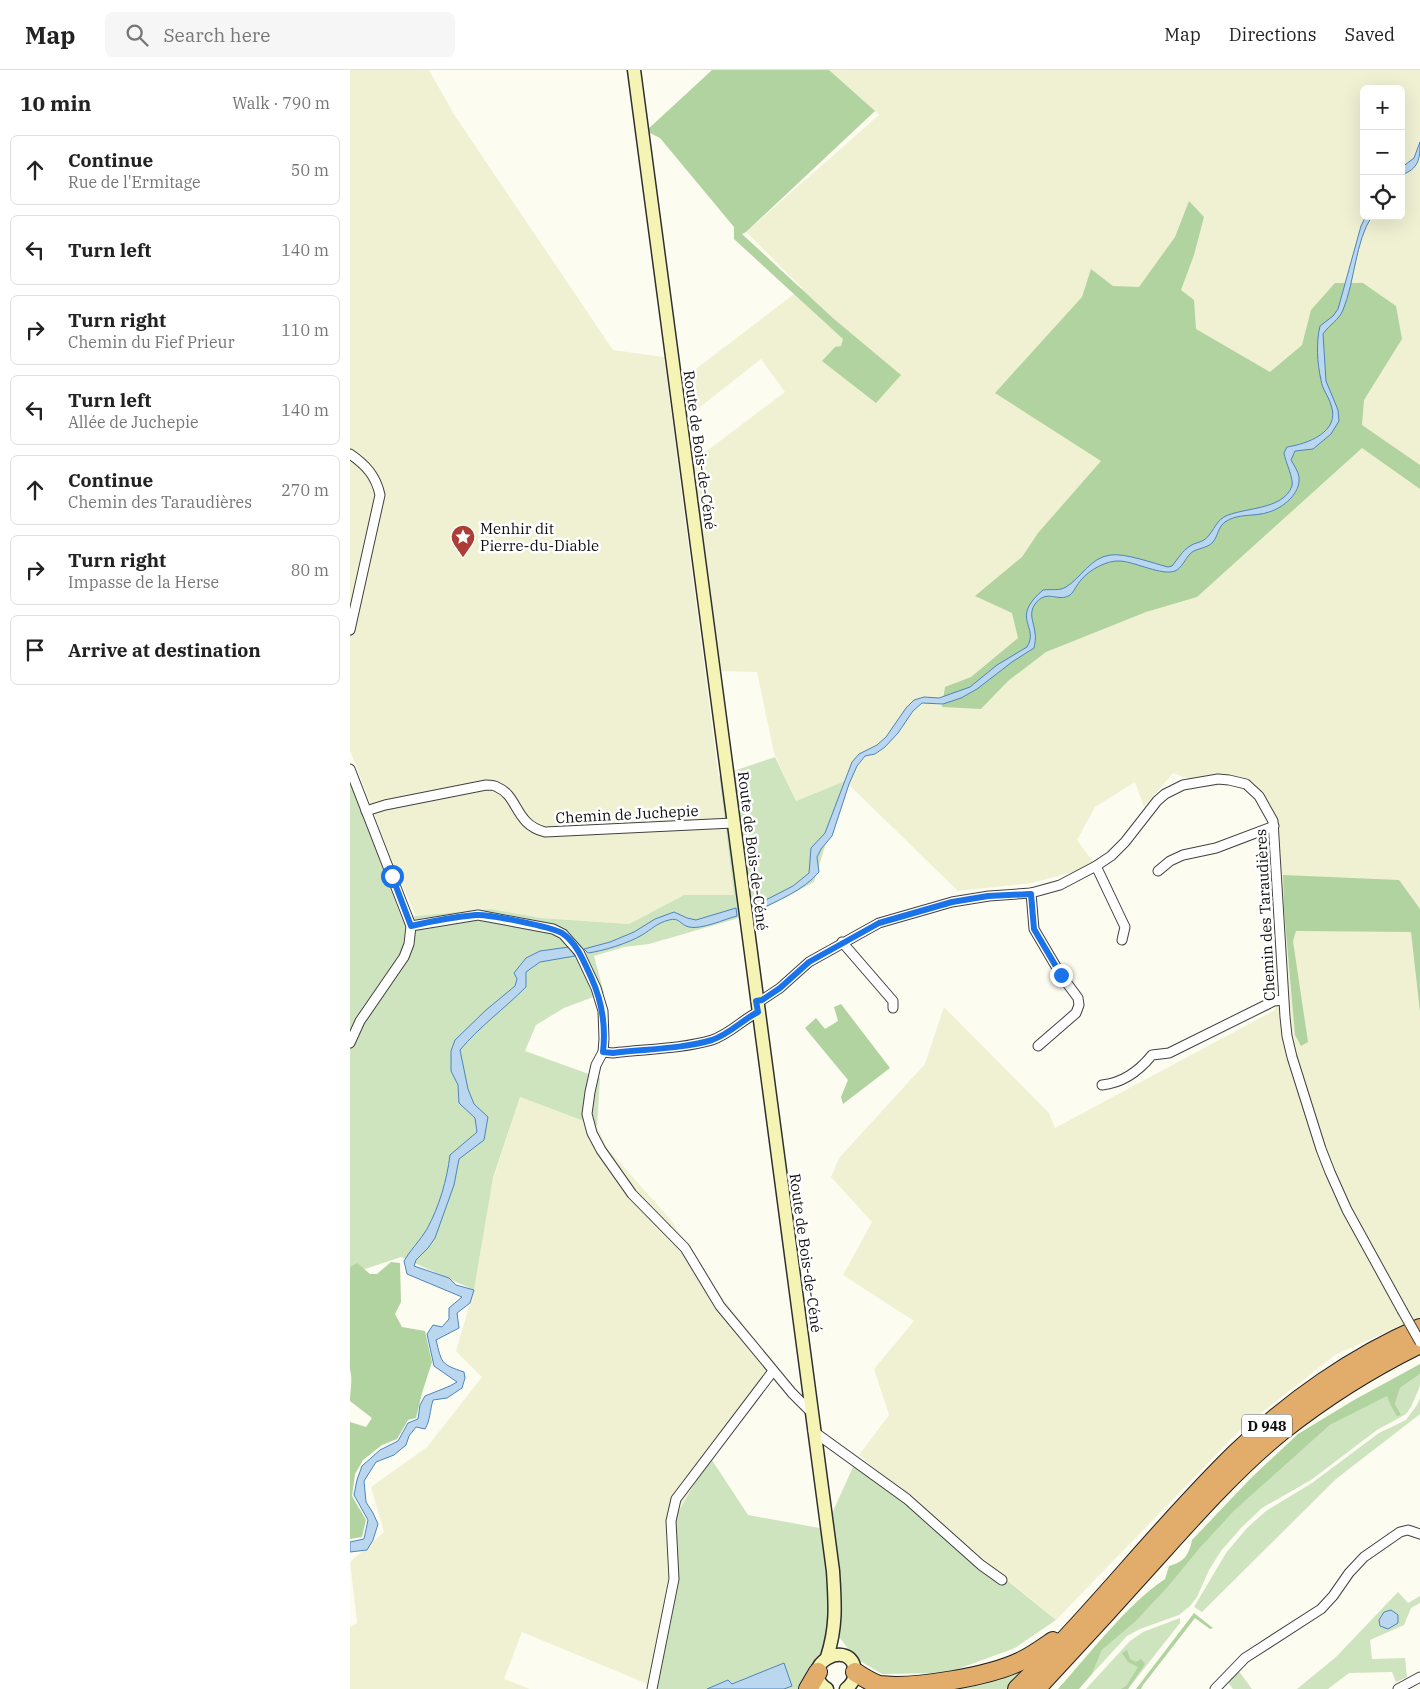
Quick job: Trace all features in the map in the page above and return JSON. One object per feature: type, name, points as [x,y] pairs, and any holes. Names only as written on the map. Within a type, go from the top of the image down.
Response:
[{"type":"highway","name":"D 948","points":[[1017,1689],[1075,1628],[1204,1485],[1266,1426],[1299,1400],[1347,1367],[1420,1328]]},
{"type":"highway","name":"D 948","points":[[1036,1689],[1195,1515],[1255,1454],[1308,1411],[1352,1381],[1420,1343]]},
{"type":"highway","points":[[855,1672],[867,1680],[886,1686],[927,1687],[1008,1667],[1075,1628]]},
{"type":"highway","points":[[1042,1689],[1072,1651]]},
{"type":"street","name":"Route de Bois-de-Céné","points":[[634,70],[833,1571],[835,1596],[834,1637]]},
{"type":"street","points":[[350,454],[365,464],[375,478],[380,495],[350,630]]},
{"type":"street","points":[[350,769],[411,926],[409,944],[404,957],[360,1021],[350,1043]]},
{"type":"street","name":"Chemin des Taraudières","points":[[603,1052],[622,1052],[688,1045],[713,1040],[732,1030],[762,1000],[780,988],[809,962],[879,923],[952,902],[988,896],[1031,894],[1060,886],[1096,866],[1118,850],[1151,808],[1173,789],[1213,779],[1246,784],[1259,796],[1274,826],[1283,1000],[1287,1036],[1321,1149],[1347,1210],[1420,1343]]},
{"type":"street","name":"Chemin de Juchepie","points":[[366,812],[385,805],[486,785],[497,787],[507,793],[528,824],[535,829],[545,832],[733,824]]},
{"type":"street","points":[[1158,871],[1170,861],[1183,855],[1216,848],[1274,826]]},
{"type":"street","points":[[1096,866],[1125,927],[1122,940]]},
{"type":"street","points":[[1031,894],[1034,929],[1061,975],[1078,998],[1079,1005],[1076,1013],[1038,1046]]},
{"type":"street","points":[[411,926],[478,915],[553,929],[563,934],[579,952],[596,988],[603,1011],[603,1052],[596,1065],[587,1114],[592,1133],[601,1150],[632,1194],[685,1248],[720,1306],[773,1371],[811,1412]]},
{"type":"street","points":[[842,942],[892,1001],[893,1008]]},
{"type":"street","points":[[1102,1085],[1115,1084],[1143,1066],[1152,1055],[1169,1053],[1274,1001],[1283,1000]]},
{"type":"street","points":[[652,1689],[674,1578],[671,1521],[676,1499],[773,1371]]},
{"type":"street","points":[[813,1431],[907,1499],[981,1565],[1002,1580]]},
{"type":"street","points":[[1215,1689],[1245,1658],[1321,1609],[1364,1557],[1400,1532],[1408,1530],[1420,1534]]},
{"type":"street","points":[[834,1637],[841,1655],[851,1661],[855,1672],[852,1682],[846,1689]]},
{"type":"street","points":[[821,1680],[834,1637]]},
{"type":"street","points":[[821,1680],[841,1655]]},
{"type":"street","points":[[1398,1689],[1420,1677]]},
{"type":"green space","points":[[350,70],[429,70],[455,116],[613,350],[664,357],[734,895],[684,895],[629,924],[541,918],[491,909],[416,916],[393,864],[350,750]]},
{"type":"green space","points":[[712,70],[829,70],[875,111],[742,234],[834,319],[901,375],[876,403],[822,361],[835,347],[841,346],[843,339],[734,239],[734,227],[660,138],[646,131]]},
{"type":"green space","points":[[829,70],[1420,70],[1420,1317],[1335,1355],[1242,1428],[1056,1620],[859,1455],[889,1415],[874,1369],[914,1321],[843,1275],[872,1222],[831,1177],[839,1158],[925,1064],[944,1007],[1049,1113],[1055,1128],[1275,1010],[1278,992],[1270,824],[1254,794],[1226,784],[1209,787],[1173,773],[1144,807],[1135,782],[1095,807],[1077,840],[1096,866],[1031,883],[958,891],[845,781],[796,801],[774,753],[757,672],[719,671],[691,463],[785,392],[761,359],[690,415],[684,378],[802,288],[746,232],[879,115]]},
{"type":"green space","points":[[1189,201],[1204,217],[1194,255],[1181,290],[1194,300],[1196,329],[1270,372],[1302,345],[1311,310],[1335,283],[1363,283],[1396,306],[1402,339],[1364,400],[1362,425],[1420,465],[1420,489],[1362,448],[1197,597],[1146,612],[1046,652],[1008,681],[981,709],[942,707],[945,687],[971,677],[1018,638],[1012,613],[975,596],[1022,557],[1038,533],[1101,461],[995,393],[1082,297],[1091,269],[1113,286],[1139,287],[1175,237]]},
{"type":"green space","points":[[775,757],[796,801],[845,781],[814,882],[756,913],[649,944],[624,947],[594,956],[604,993],[564,1008],[536,1025],[525,1051],[600,1078],[597,1126],[520,1097],[493,1178],[474,1290],[401,1257],[350,1274],[350,781],[402,919],[491,909],[541,918],[629,924],[684,895],[734,895],[719,776]]},
{"type":"green space","points":[[1283,875],[1399,880],[1420,909],[1420,1012],[1411,932],[1296,931],[1293,941],[1308,1042],[1301,1046],[1295,1035],[1284,909]]},
{"type":"green space","points":[[841,1004],[890,1068],[843,1104],[841,1097],[848,1080],[805,1028],[816,1018],[825,1029],[838,1021],[834,1007]]},
{"type":"green space","points":[[520,1097],[597,1126],[607,1148],[670,1219],[724,1300],[775,1364],[675,1518],[674,1599],[650,1685],[522,1632],[504,1679],[530,1689],[350,1689],[350,1627],[357,1623],[350,1562],[384,1532],[371,1487],[427,1447],[482,1377],[456,1351],[474,1290],[492,1183]]},
{"type":"green space","points":[[391,1262],[400,1263],[401,1302],[395,1314],[402,1327],[425,1331],[432,1362],[416,1418],[408,1420],[397,1439],[382,1445],[363,1460],[355,1474],[352,1496],[366,1520],[362,1537],[350,1539],[350,1422],[366,1427],[372,1418],[350,1401],[350,1267],[357,1263],[370,1274],[377,1274]]},
{"type":"green space","points":[[1420,1364],[1420,1374],[1400,1388],[1395,1404],[1401,1415],[1397,1416],[1387,1396],[1330,1425],[1235,1510],[1136,1621],[1102,1650],[1092,1674],[1079,1689],[1058,1689],[1123,1616],[1165,1579],[1169,1566],[1185,1557],[1192,1540],[1251,1478],[1298,1434],[1354,1400]]},
{"type":"green space","points":[[1420,1374],[1420,1386],[1406,1414],[1377,1430],[1311,1480],[1262,1508],[1221,1551],[1209,1570],[1197,1597],[1190,1606],[1179,1615],[1140,1629],[1127,1636],[1092,1674],[1102,1650],[1136,1621],[1235,1510],[1330,1425],[1388,1395],[1390,1404],[1400,1415],[1395,1404],[1400,1388]]},
{"type":"green space","points":[[1420,1398],[1420,1414],[1336,1479],[1202,1612],[1194,1607],[1226,1553],[1247,1528],[1266,1511],[1312,1483],[1379,1433],[1406,1420]]},
{"type":"green space","points":[[710,1457],[748,1515],[825,1529],[857,1458],[1056,1620],[1015,1648],[947,1673],[882,1674],[855,1658],[828,1622],[824,1650],[801,1689],[649,1689],[674,1599],[675,1518]]},
{"type":"green space","points":[[1398,1592],[1408,1603],[1420,1596],[1420,1603],[1411,1608],[1404,1625],[1370,1640],[1372,1659],[1405,1658],[1407,1677],[1396,1682],[1392,1672],[1349,1673],[1328,1689],[1297,1689],[1336,1657]]},
{"type":"green space","points":[[1194,1613],[1213,1628],[1210,1629],[1195,1618],[1141,1689],[1136,1689]]},
{"type":"green space","points":[[1180,1618],[1180,1623],[1128,1689],[1086,1689],[1130,1641],[1143,1632]]},
{"type":"green space","points":[[1127,1650],[1130,1659],[1136,1662],[1141,1659],[1145,1664],[1128,1689],[1121,1689],[1127,1685],[1138,1667],[1128,1662],[1122,1653]]},
{"type":"green space","points":[[1037,1658],[1006,1689],[930,1689]]},
{"type":"green space","points":[[1238,1670],[1252,1689],[1233,1689],[1227,1681]]},
{"type":"water","points":[[1420,142],[1420,153],[1417,163],[1412,170],[1405,174],[1405,165],[1414,158]]},
{"type":"water","points":[[1364,220],[1370,220],[1362,238],[1347,299],[1339,317],[1323,334],[1326,381],[1338,410],[1339,421],[1331,434],[1313,449],[1295,451],[1291,460],[1298,473],[1299,483],[1290,499],[1280,507],[1269,512],[1235,517],[1225,522],[1213,542],[1192,552],[1180,568],[1175,571],[1163,572],[1126,562],[1110,562],[1099,566],[1084,576],[1070,595],[1061,598],[1048,596],[1039,599],[1032,611],[1035,637],[1034,648],[977,689],[961,698],[943,704],[922,703],[913,711],[898,733],[885,747],[875,754],[865,756],[857,766],[849,784],[832,836],[817,857],[819,872],[806,885],[757,911],[756,905],[793,886],[809,873],[811,848],[825,833],[852,762],[859,754],[877,745],[886,737],[906,708],[914,700],[924,697],[939,698],[970,687],[997,665],[1027,647],[1030,633],[1026,615],[1033,600],[1043,590],[1066,587],[1097,560],[1110,555],[1124,555],[1168,567],[1172,566],[1187,548],[1207,538],[1218,522],[1224,517],[1271,504],[1287,494],[1292,483],[1284,453],[1287,447],[1312,440],[1327,429],[1331,423],[1333,414],[1322,383],[1319,366],[1319,332],[1320,326],[1333,316],[1338,309]]},
{"type":"water","points":[[736,908],[737,916],[706,926],[689,927],[673,919],[658,924],[637,938],[616,946],[588,953],[584,949],[610,942],[634,932],[655,919],[674,912],[696,920]]},
{"type":"water","points":[[569,947],[575,956],[540,962],[526,972],[526,987],[460,1050],[468,1089],[474,1104],[488,1117],[484,1140],[459,1159],[454,1185],[435,1238],[416,1260],[414,1266],[449,1278],[456,1285],[474,1290],[470,1303],[457,1313],[459,1328],[436,1340],[443,1362],[450,1367],[464,1372],[465,1378],[462,1388],[447,1398],[433,1400],[425,1429],[416,1427],[409,1436],[406,1445],[394,1455],[376,1462],[364,1481],[366,1502],[378,1524],[373,1540],[367,1550],[350,1552],[350,1542],[364,1539],[368,1520],[354,1495],[362,1466],[380,1450],[398,1441],[408,1423],[418,1419],[420,1405],[425,1396],[457,1382],[434,1366],[427,1334],[433,1325],[442,1327],[449,1319],[449,1308],[462,1297],[407,1274],[404,1261],[424,1233],[439,1203],[445,1184],[450,1155],[477,1132],[475,1118],[459,1103],[458,1085],[451,1071],[451,1051],[455,1040],[486,1010],[515,986],[517,979],[514,973],[526,958],[540,951]]},
{"type":"water","points":[[1391,1610],[1398,1615],[1398,1623],[1388,1629],[1380,1626],[1379,1620],[1384,1612]]},
{"type":"water","points":[[784,1663],[792,1686],[784,1689],[707,1689],[728,1680],[732,1684]]},
{"type":"place","name":"Menhir dit Pierre-du-Diable","points":[[463,558]]},
{"type":"route","points":[[392,876],[411,926],[478,915],[553,929],[563,934],[579,952],[596,988],[603,1011],[603,1052],[613,1053],[688,1045],[713,1040],[732,1030],[758,1012],[756,1001],[762,1000],[780,988],[809,962],[842,942],[879,923],[952,902],[988,896],[1031,894],[1034,929],[1061,975]]}]
